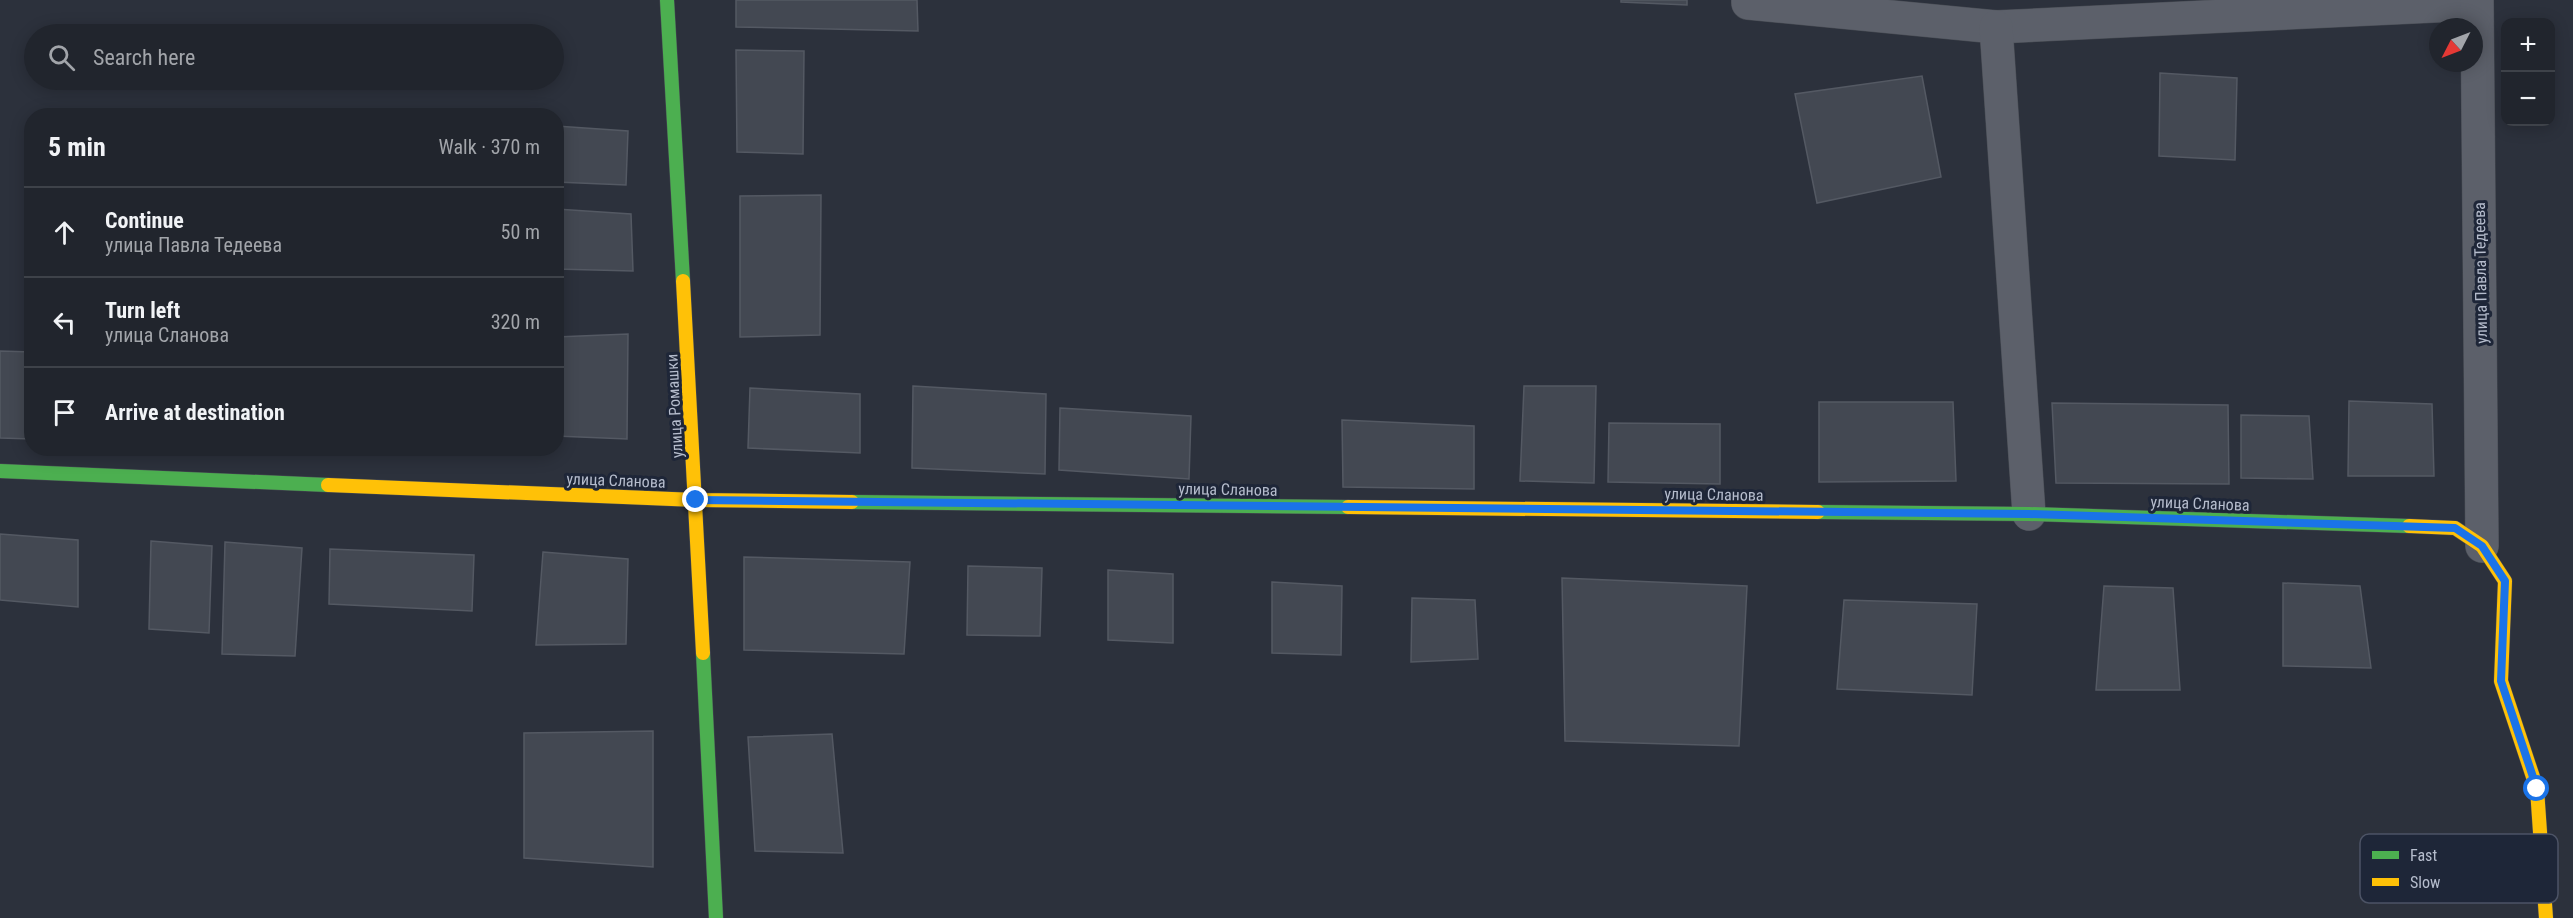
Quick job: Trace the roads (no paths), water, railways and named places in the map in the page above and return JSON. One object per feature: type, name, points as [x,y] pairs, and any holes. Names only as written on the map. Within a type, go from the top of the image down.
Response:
[{"type":"street","name":"улица Ромашки","points":[[667,0],[696,500],[716,918]]},
{"type":"street","points":[[1748,0],[1748,3],[1996,27],[2466,2]]},
{"type":"street","name":"улица Павла Тедеева","points":[[2466,2],[2482,546]]},
{"type":"street","points":[[1996,27],[2029,514]]},
{"type":"street","name":"улица Сланова","points":[[0,471],[696,500],[2029,514],[2455,528],[2482,546]]},
{"type":"street","points":[[2482,546],[2505,581],[2501,681],[2537,789],[2540,834]]},
{"type":"street","points":[[2545,903],[2546,918]]}]
